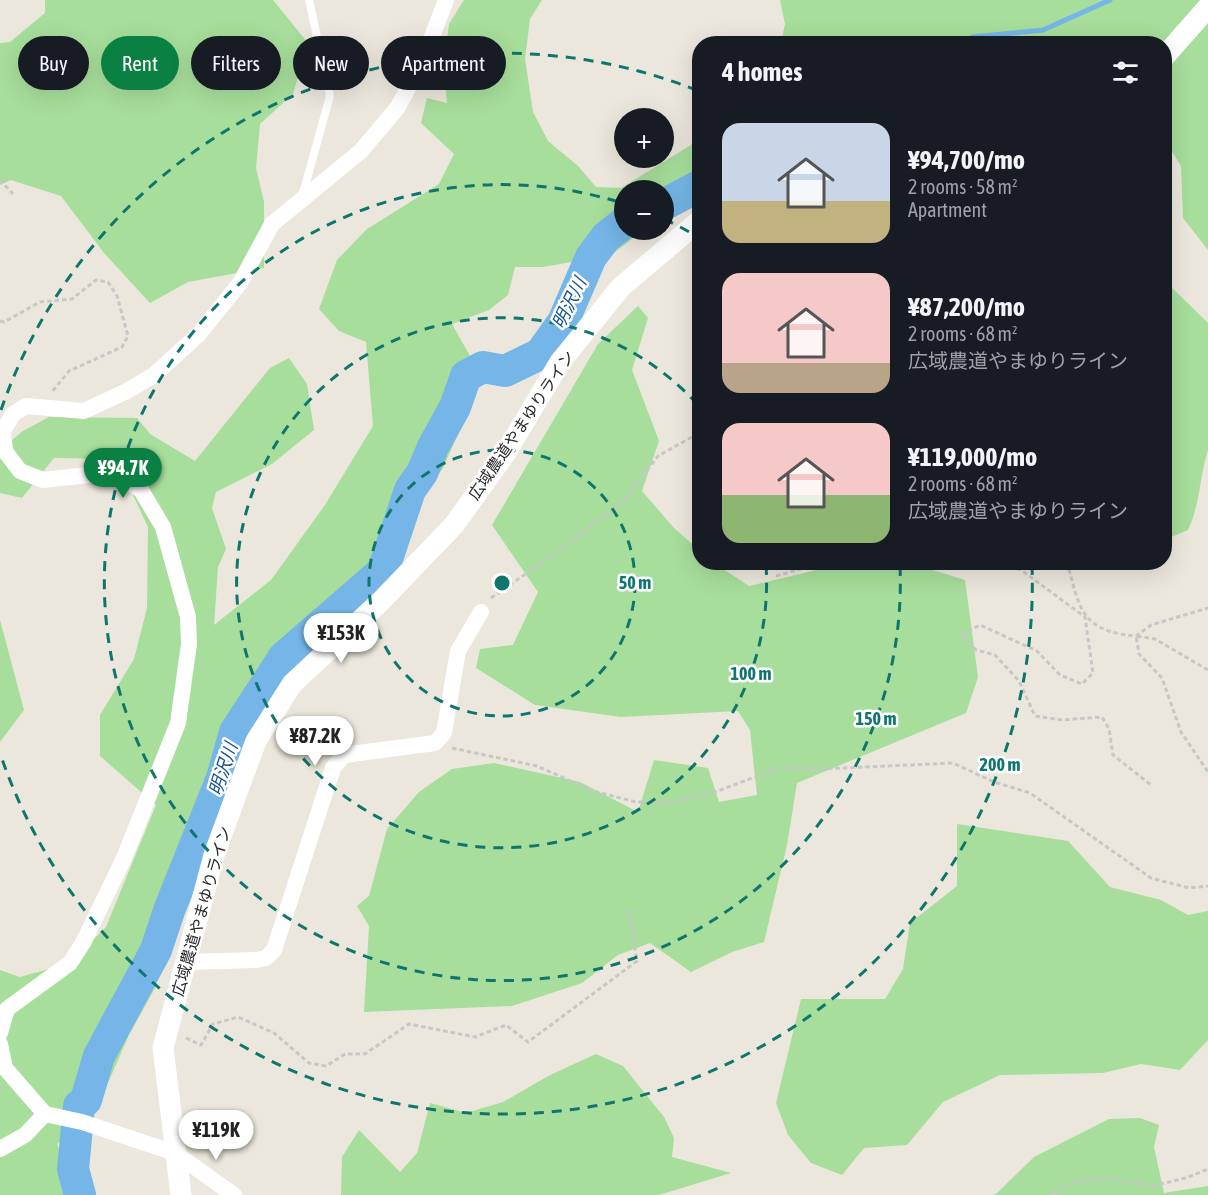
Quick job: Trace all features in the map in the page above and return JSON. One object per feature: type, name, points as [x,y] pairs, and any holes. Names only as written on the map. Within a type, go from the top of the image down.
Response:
[{"type":"street","points":[[0,1033],[7,1009],[70,963],[83,943],[124,858],[178,723],[189,644],[188,617],[163,527],[141,490],[120,477],[97,474],[44,480],[20,471],[6,451],[3,430],[13,414],[26,406],[84,411],[154,375],[199,334],[240,283],[272,224],[361,151],[398,106],[423,60],[446,0]]},
{"type":"street","points":[[1172,48],[1208,7]]},
{"type":"street","name":"広域農道やまゆりライン","points":[[181,1195],[163,1048],[214,855],[256,741],[292,684],[381,601],[454,525],[505,454],[560,362],[621,287],[692,227]]},
{"type":"street","points":[[185,962],[266,958],[274,950],[333,768],[344,755],[435,743],[444,733],[458,651],[481,612]]},
{"type":"street","points":[[0,1044],[5,1068],[45,1114],[82,1122],[175,1153],[234,1195]]},
{"type":"street","points":[[0,1149],[26,1135],[45,1114]]},
{"type":"lane","points":[[301,200],[330,96],[309,0]]},
{"type":"path","points":[[0,180],[13,194]]},
{"type":"path","points":[[0,321],[4,322],[40,302],[72,299],[96,280],[108,282],[117,296],[128,336],[123,347],[69,371],[40,406]]},
{"type":"path","points":[[481,612],[496,593],[563,548],[623,501],[658,456],[692,437]]},
{"type":"path","points":[[776,576],[797,570]]},
{"type":"path","points":[[1021,570],[1109,634],[1155,639],[1208,670]]},
{"type":"path","points":[[1070,570],[1085,617],[1094,673],[1082,684],[1060,675],[1037,651],[1008,636],[980,625],[961,635],[976,650],[995,655],[1019,681],[1035,716],[1062,720],[1102,717],[1109,729],[1113,755],[1151,785]]},
{"type":"path","points":[[1136,636],[1150,625],[1208,608]]},
{"type":"path","points":[[1136,636],[1139,654],[1162,678],[1181,732],[1208,772]]},
{"type":"path","points":[[435,743],[537,766],[593,791],[636,802],[672,802],[716,792],[778,768],[821,769],[953,763],[994,782],[1030,793],[1151,878],[1189,888],[1208,886]]},
{"type":"path","points":[[168,1030],[201,1045],[213,1024],[238,1017],[274,1033],[309,1064],[326,1066],[345,1054],[365,1054],[409,1024],[475,1037],[506,1025],[528,1042],[637,962],[629,908]]},
{"type":"path","points":[[1052,1195],[1076,1181],[1110,1178],[1152,1186],[1186,1178],[1208,1169]]},
{"type":"green space","points":[[45,0],[273,0],[302,36],[293,36],[293,94],[260,124],[256,168],[264,202],[264,268],[188,282],[150,303],[104,253],[61,196],[11,180],[0,185],[0,43],[10,42],[45,13]]},
{"type":"green space","points":[[464,0],[542,0],[530,19],[525,59],[533,112],[548,141],[578,166],[596,187],[614,188],[614,240],[631,240],[611,255],[543,267],[515,267],[508,295],[489,310],[452,324],[470,356],[477,392],[443,468],[414,506],[387,578],[290,669],[250,731],[188,886],[155,988],[129,1035],[97,1108],[57,1144],[78,1195],[0,1195],[0,970],[20,977],[70,963],[106,927],[156,805],[100,756],[100,715],[134,659],[147,608],[148,527],[116,459],[54,458],[22,498],[0,493],[0,450],[23,431],[49,417],[137,418],[150,434],[195,461],[270,368],[289,358],[307,384],[314,430],[272,464],[216,492],[212,508],[226,549],[218,567],[214,625],[271,580],[325,505],[373,426],[366,342],[339,331],[319,309],[337,260],[367,229],[439,184],[454,154],[421,123],[427,98],[447,103],[446,90],[506,90],[506,36],[448,36],[449,24]]},
{"type":"green space","points":[[780,0],[1208,0],[1208,250],[1183,218],[1181,166],[1172,152],[1172,60],[1186,47],[1172,45],[1172,36],[782,36],[785,24]]},
{"type":"green space","points":[[692,144],[692,202],[674,211],[674,180],[634,180],[654,168],[674,168],[674,155]]},
{"type":"green space","points":[[1172,288],[1208,323],[1208,450],[1188,530],[1172,537]]},
{"type":"green space","points":[[638,306],[648,318],[632,370],[659,441],[642,491],[674,528],[692,544],[692,570],[725,570],[749,586],[816,570],[933,570],[965,580],[978,677],[966,713],[797,783],[787,845],[764,942],[732,952],[691,972],[650,943],[618,955],[582,983],[512,1006],[364,1012],[369,926],[357,906],[369,896],[387,829],[419,792],[452,769],[494,763],[580,782],[638,812],[654,760],[708,768],[719,802],[757,795],[750,730],[738,711],[621,717],[535,705],[476,668],[480,649],[513,645],[538,592],[492,525],[598,344]]},
{"type":"green space","points":[[0,620],[24,710],[0,742]]},
{"type":"green space","points":[[957,824],[1068,841],[1110,887],[1161,900],[1188,915],[1208,911],[1208,1040],[1180,1070],[1141,1064],[1103,1073],[1000,1075],[943,1102],[907,1145],[864,1148],[842,1175],[811,1163],[788,1135],[776,1103],[801,999],[885,999],[903,969],[910,923],[957,886]]},
{"type":"green space","points":[[596,1054],[623,1066],[664,1117],[674,1138],[672,1157],[731,1173],[659,1195],[341,1195],[342,1157],[359,1130],[400,1172],[417,1153],[430,1103],[466,1113],[503,1102],[550,1075]]},
{"type":"green space","points":[[1140,1118],[1159,1125],[1154,1147],[1164,1193],[1208,1186],[1208,1195],[992,1195],[996,1194],[1034,1157],[1109,1119]]},
{"type":"waterway","name":"明沢川","points":[[982,36],[1043,30],[1110,0]]},
{"type":"waterway","name":"明沢川","points":[[674,199],[692,190]]},
{"type":"waterway","name":"明沢川","points":[[80,1195],[73,1169],[79,1106],[86,1100],[99,1056],[156,950],[170,908],[222,778],[235,732],[284,657],[383,571],[410,490],[422,473],[455,407],[466,376],[483,367],[505,371],[540,354],[563,322],[591,257],[606,237],[614,231]]}]
